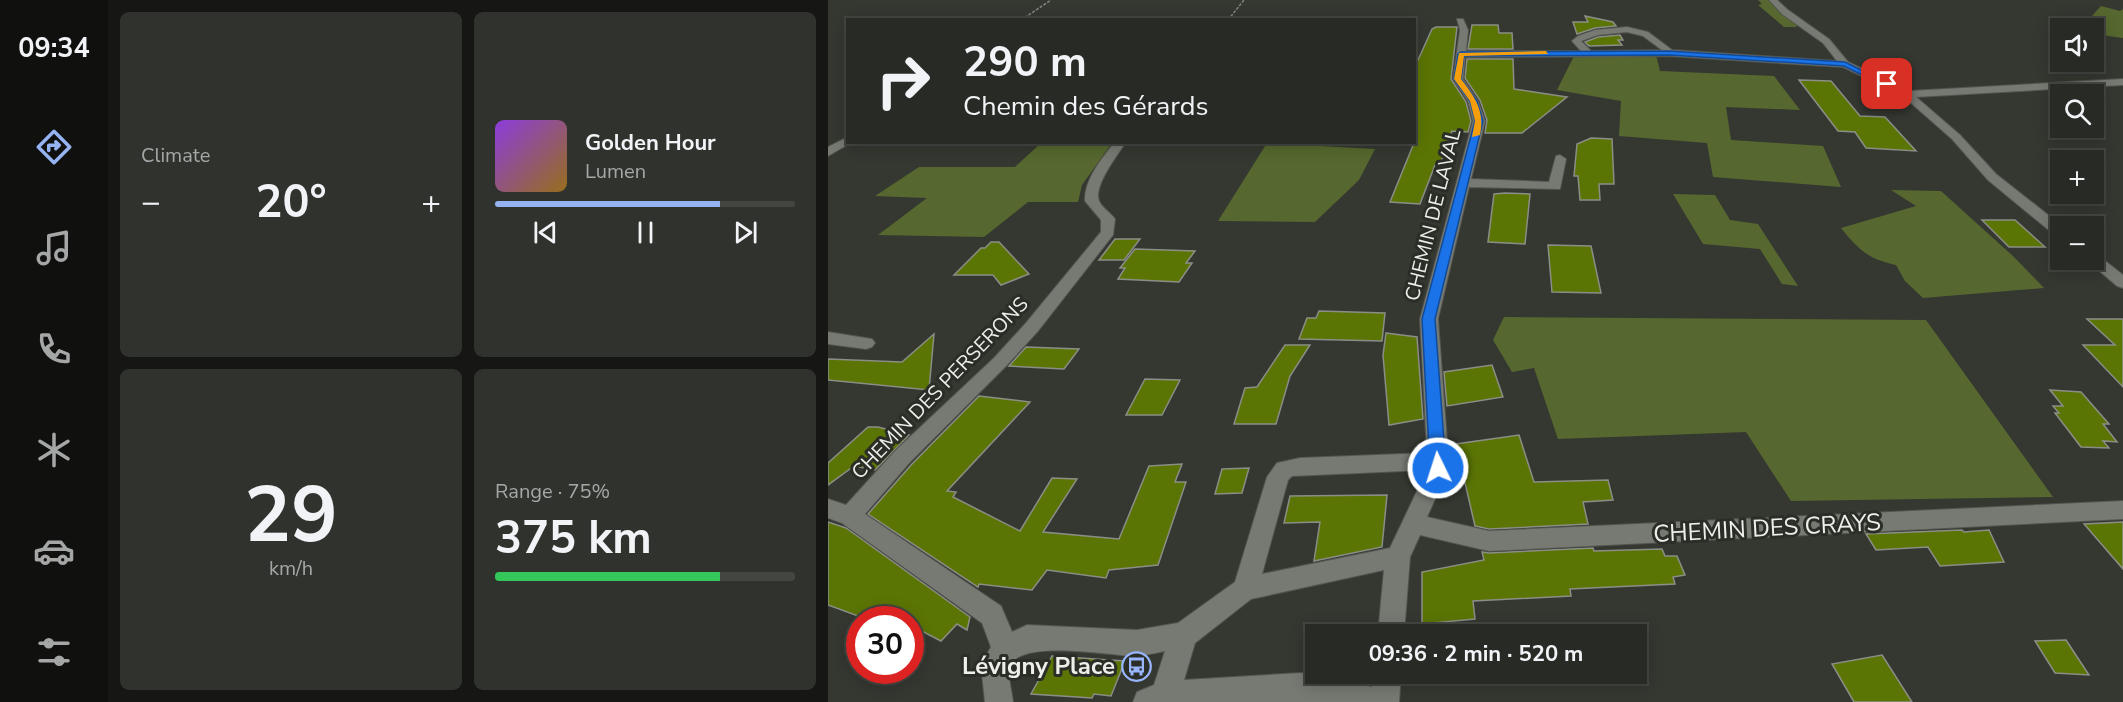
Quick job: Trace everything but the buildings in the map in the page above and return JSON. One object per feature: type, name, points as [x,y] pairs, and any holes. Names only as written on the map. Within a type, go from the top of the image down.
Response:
[{"type":"street","points":[[1773,0],[1785,12],[1826,41],[1845,64]]},
{"type":"street","name":"CHEMIN DE LAVAL","points":[[1438,461],[1429,319],[1479,121],[1473,101],[1458,79],[1464,30],[1460,21]]},
{"type":"street","points":[[1588,52],[1577,44],[1576,41],[1579,38],[1596,32],[1631,31],[1642,33],[1669,53]]},
{"type":"street","points":[[1461,54],[1669,53],[1845,64],[1907,94],[1956,137],[1992,177],[2050,223]]},
{"type":"street","points":[[1907,94],[2123,82]]},
{"type":"street","points":[[828,152],[846,141]]},
{"type":"street","name":"CHEMIN DES PERSERONS","points":[[839,512],[903,456],[1000,362],[1032,327],[1108,232],[1108,219],[1093,204],[1090,194],[1120,144]]},
{"type":"street","points":[[1463,183],[1555,186],[1560,159]]},
{"type":"street","points":[[2104,267],[2123,283]]},
{"type":"street","points":[[828,339],[866,343]]},
{"type":"street","points":[[1245,589],[1278,477],[1285,468],[1438,461],[1438,468],[1398,557],[1392,624]]},
{"type":"street","name":"CHEMIN DES CRAYS","points":[[1413,524],[1489,541],[2123,510]]},
{"type":"street","points":[[839,512],[992,615],[1005,649]]},
{"type":"street","points":[[999,702],[995,665],[1005,649],[1027,638],[1063,638],[1137,644],[1184,635],[1245,589],[1398,557]]},
{"type":"street","points":[[1184,635],[1156,698],[1301,687],[1374,702]]},
{"type":"street","points":[[1385,702],[1386,684]]},
{"type":"path","points":[[1024,18],[1051,0]]},
{"type":"path","points":[[1230,18],[1244,0]]},
{"type":"green space","points":[[1758,0],[1768,0],[1798,24],[1796,27],[1784,27],[1758,5],[1762,4]]},
{"type":"green space","points":[[2101,6],[2120,11],[2123,9],[2123,38],[2104,35],[2104,18],[2090,18]]},
{"type":"green space","points":[[1575,54],[1656,55],[1660,71],[1774,76],[1800,110],[1726,107],[1731,140],[1823,146],[1841,187],[1713,177],[1707,143],[1619,136],[1621,101],[1557,90]]},
{"type":"green space","points":[[1040,144],[1111,144],[1082,185],[1078,202],[1028,202],[984,237],[878,235],[927,198],[875,196],[919,167],[1015,167]]},
{"type":"green space","points":[[1266,144],[1375,149],[1359,180],[1315,222],[1218,221]]},
{"type":"green space","points":[[1891,190],[1941,191],[2014,257],[2044,288],[1923,298],[1905,281],[1896,265],[1878,260],[1865,252],[1841,228],[1916,206]]},
{"type":"green space","points":[[1673,194],[1715,195],[1730,220],[1758,224],[1798,286],[1782,284],[1760,249],[1703,244]]},
{"type":"green space","points":[[1504,317],[1926,320],[2053,497],[1791,501],[1746,432],[1558,439],[1534,368],[1512,372],[1493,340]]},
{"type":"slow traffic","points":[[1475,135],[1479,121],[1473,101],[1458,79],[1461,54],[1546,53]]},
{"type":"place","name":"Lévigny Place","points":[[1136,666]]},
{"type":"route","points":[[1438,468],[1429,319],[1479,121],[1473,101],[1458,79],[1461,54],[1669,53],[1845,64],[1887,84]]}]
